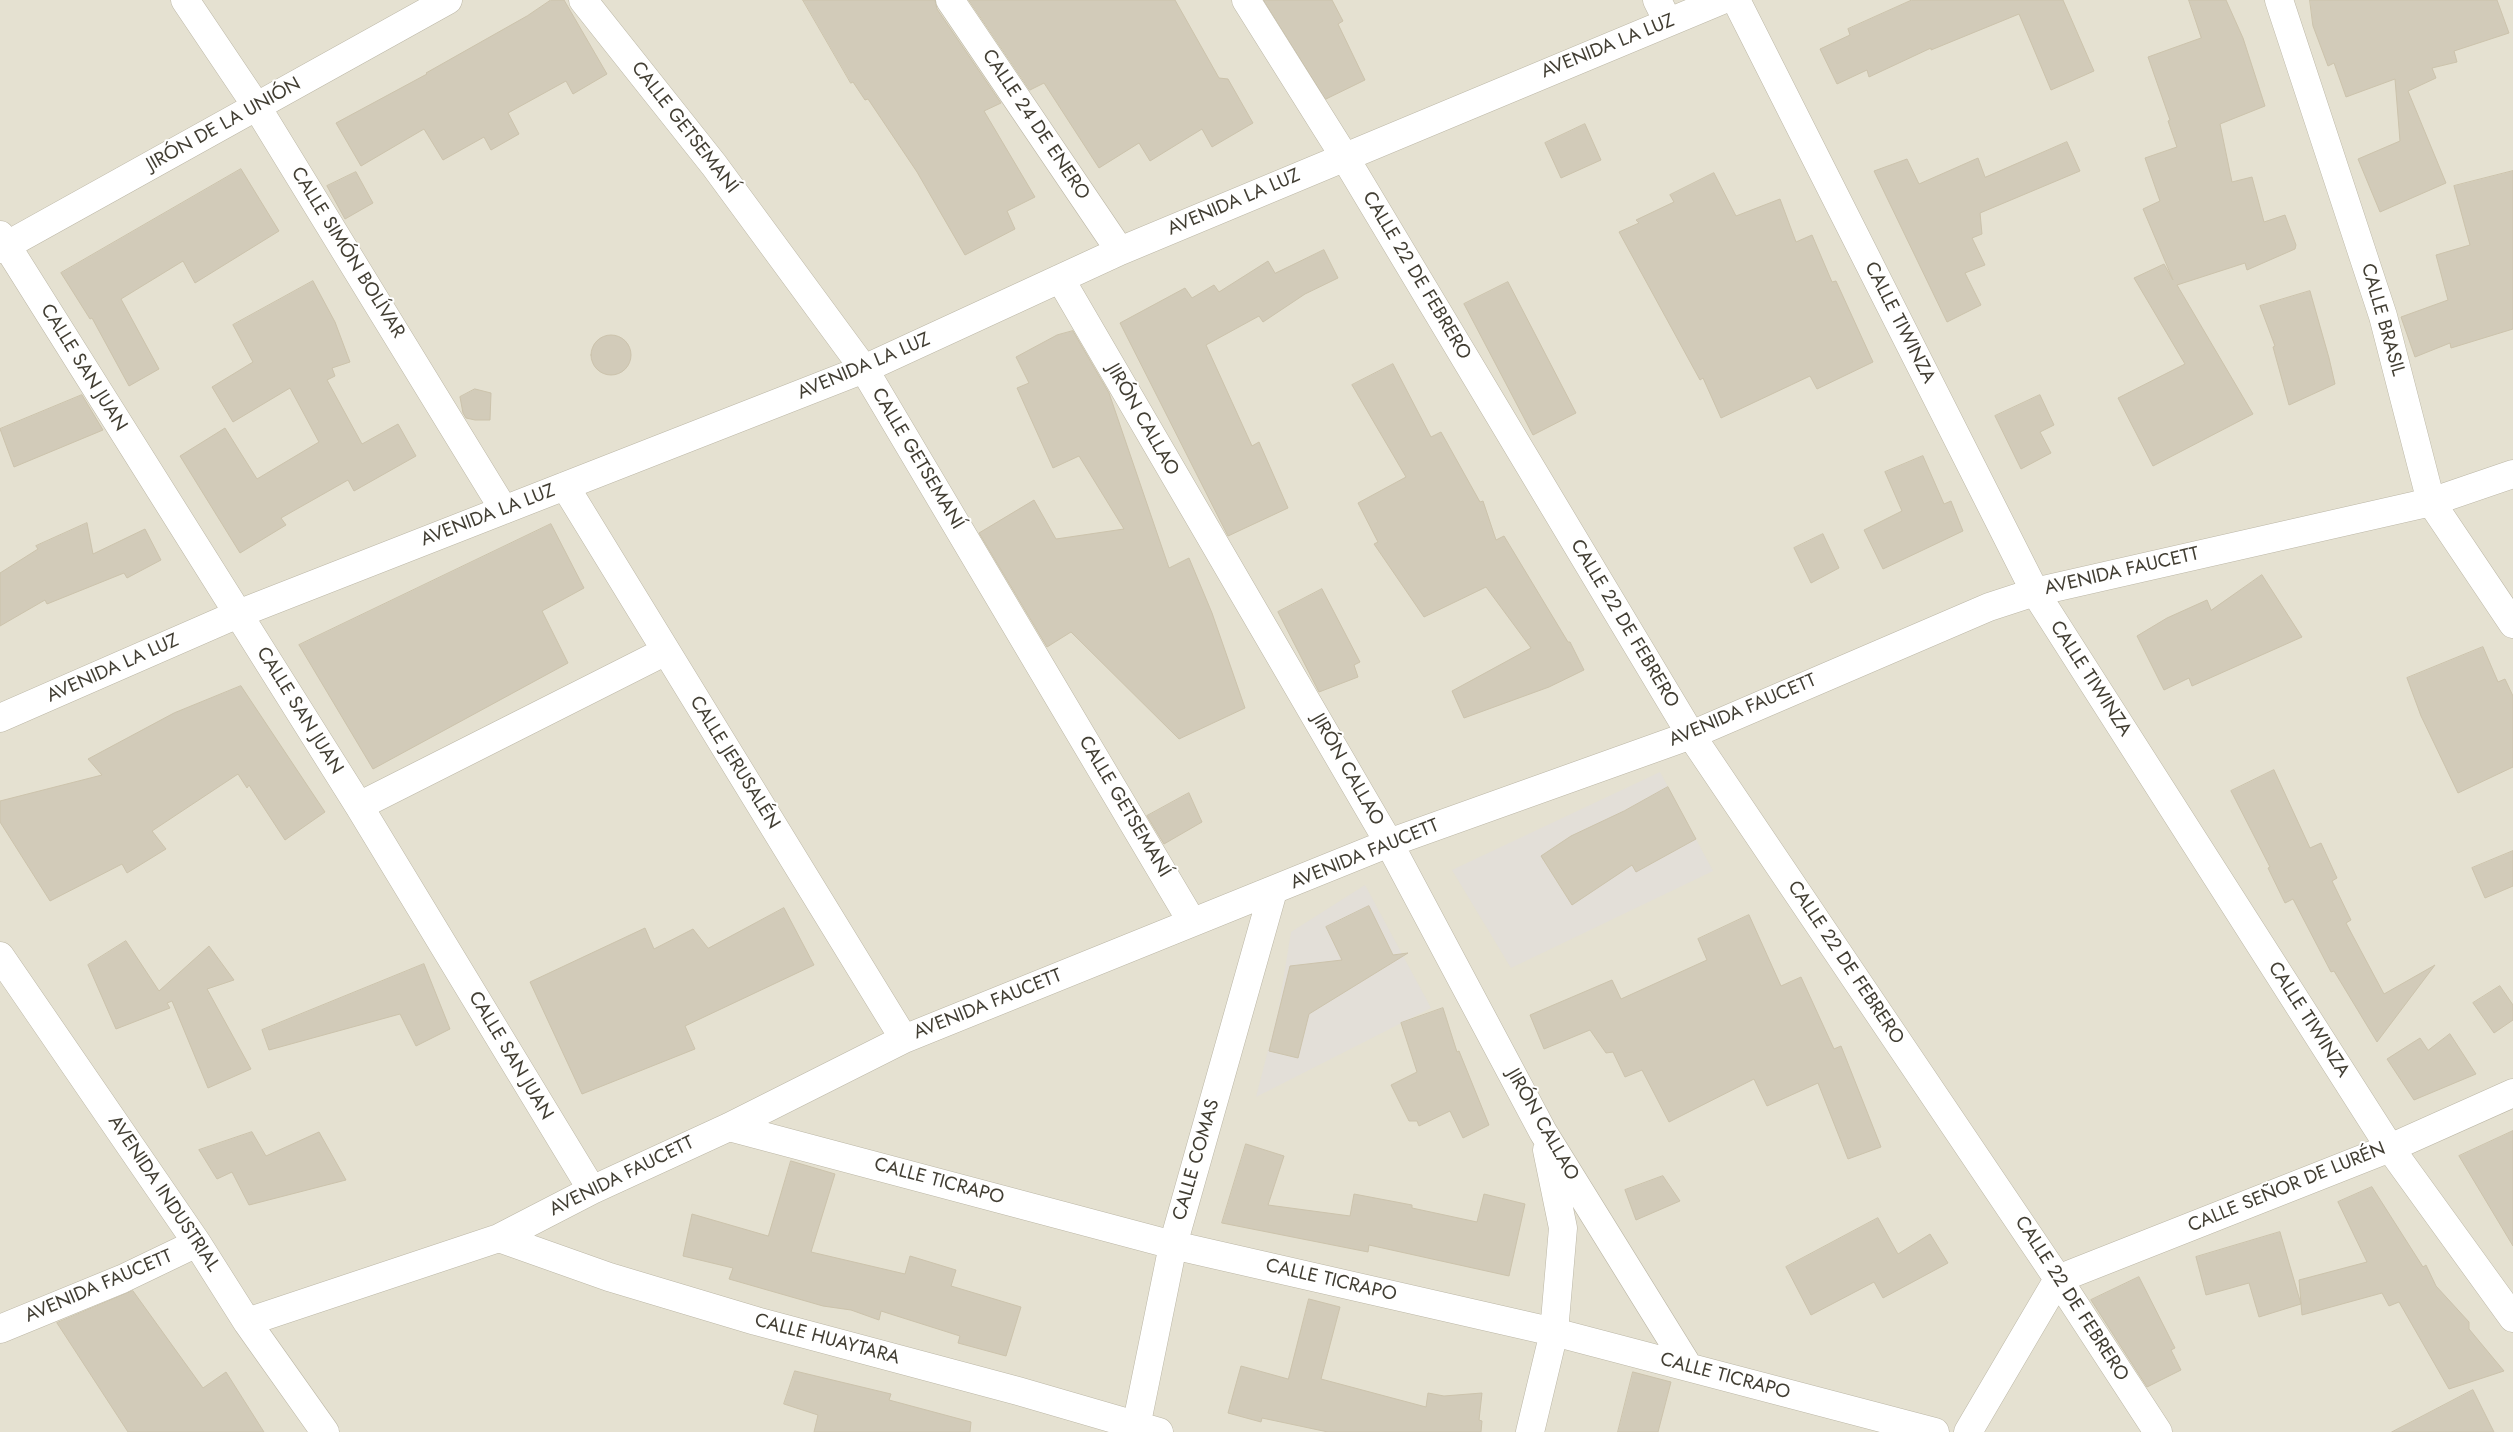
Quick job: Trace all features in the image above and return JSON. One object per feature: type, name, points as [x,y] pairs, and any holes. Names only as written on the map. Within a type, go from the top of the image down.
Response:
[{"type":"street","name":"CALLE SIMÓN BOLÍVAR","points":[[185,0],[257,107],[504,510]]},
{"type":"street","name":"JIRÓN DE LA UNIÓN","points":[[2,243],[257,107],[448,0]]},
{"type":"street","name":"CALLE GETSEMANÍ","points":[[583,0],[714,165],[864,369],[1192,922]]},
{"type":"street","name":"CALLE 24 DE ENERO","points":[[950,0],[1120,251]]},
{"type":"street","name":"CALLE 22 DE FEBRERO","points":[[1246,0],[1344,156],[1691,735],[2058,1279],[2158,1432]]},
{"type":"street","name":"AVENIDA LA LUZ","points":[[0,718],[238,614],[864,369],[1061,280],[1120,251],[1344,156],[1662,11],[1722,0]]},
{"type":"street","name":"CALLE TIWINZA","points":[[1736,0],[2035,592],[2390,1148],[2513,1318]]},
{"type":"street","name":"CALLE BRASIL","points":[[2279,0],[2383,316],[2431,502],[2513,624]]},
{"type":"street","name":"CALLE SAN JUAN","points":[[2,243],[359,806],[592,1190]]},
{"type":"street","name":"JIRÓN CALLAO","points":[[1061,280],[1389,843],[1543,1132],[1688,1366]]},
{"type":"street","name":"AVENIDA FAUCETT","points":[[247,1322],[498,1238],[592,1190],[729,1127],[904,1039],[1389,843],[1691,735],[1989,607],[2035,592],[2431,502],[2513,474]]},
{"type":"street","name":"CALLE JERUSALÉN","points":[[565,486],[904,1039]]},
{"type":"street","points":[[359,806],[666,651]]},
{"type":"street","name":"CALLE COMAS","points":[[1144,1430],[1173,1245],[1273,891]]},
{"type":"street","name":"AVENIDA INDUSTRIAL","points":[[0,956],[197,1243],[247,1322],[325,1432]]},
{"type":"street","name":"CALLE SEÑOR DE LURÉN","points":[[2058,1279],[2390,1148],[2513,1093]]},
{"type":"street","name":"CALLE TICRAPO","points":[[729,1127],[1173,1245],[1554,1332],[1688,1366],[1827,1406],[1935,1432]]},
{"type":"street","points":[[1530,1432],[1554,1332],[1563,1228],[1543,1132]]},
{"type":"street","name":"CALLE HUAYTARA","points":[[498,1238],[609,1277],[756,1321],[1018,1391],[1144,1430]]},
{"type":"street","name":"AVENIDA FAUCETT","points":[[0,1329],[122,1279],[197,1243]]},
{"type":"street","points":[[1968,1432],[2058,1279]]},
{"type":"shaded area","points":[[0,0],[2513,0],[2513,1432],[0,1432]]},
{"type":"shaded area","points":[[1660,772],[1713,871],[1511,968],[1452,870]]},
{"type":"shaded area","points":[[1365,885],[1431,1008],[1256,1097],[1278,1012],[1291,932]]},
{"type":"building","points":[[551,0],[564,0],[607,74],[573,94],[566,81],[508,113],[519,134],[491,150],[484,137],[443,160],[424,129],[361,166],[336,123],[427,74]]},
{"type":"building","points":[[803,0],[935,0],[937,9],[1001,103],[984,111],[1035,197],[1007,211],[1015,229],[965,255],[917,172],[868,99],[865,100],[853,82],[851,83]]},
{"type":"building","points":[[969,0],[1175,0],[1219,78],[1228,79],[1253,123],[1212,147],[1202,129],[1150,161],[1139,143],[1099,168],[1044,83],[1030,90]]},
{"type":"building","points":[[1264,0],[1332,0],[1343,21],[1338,24],[1365,80],[1326,99]]},
{"type":"building","points":[[1912,0],[2063,0],[2094,71],[2051,90],[2019,14],[1931,50],[1931,48],[1869,77],[1867,70],[1837,84],[1820,49],[1850,35],[1848,29]]},
{"type":"building","points":[[2189,0],[2226,0],[2243,38],[2265,106],[2220,124],[2232,182],[2252,177],[2264,222],[2285,215],[2296,245],[2295,249],[2247,270],[2245,263],[2177,285],[2253,414],[2153,466],[2118,398],[2185,364],[2134,278],[2164,264],[2173,280],[2143,209],[2160,201],[2145,158],[2177,147],[2168,121],[2170,120],[2148,57],[2201,38]]},
{"type":"building","points":[[2310,0],[2497,0],[2509,33],[2454,51],[2457,62],[2432,68],[2436,78],[2408,91],[2446,183],[2380,212],[2358,159],[2400,141],[2395,79],[2346,97],[2334,63],[2328,66],[2313,26]]},
{"type":"building","points":[[1585,124],[1601,160],[1561,178],[1545,143]]},
{"type":"building","points":[[2067,142],[2080,171],[1980,213],[1982,234],[1972,238],[1985,265],[1965,273],[1981,305],[1947,322],[1874,171],[1907,159],[1919,184],[1978,158],[1985,177]]},
{"type":"building","points":[[241,169],[279,231],[195,283],[183,261],[121,299],[159,369],[129,386],[92,318],[90,319],[61,273]]},
{"type":"building","points":[[2513,171],[2513,329],[2451,348],[2450,343],[2415,357],[2401,317],[2448,300],[2436,255],[2470,245],[2454,186]]},
{"type":"building","points":[[356,172],[373,203],[345,219],[327,186]]},
{"type":"building","points":[[1714,173],[1736,216],[1780,199],[1796,242],[1812,235],[1832,282],[1836,281],[1873,362],[1817,389],[1810,376],[1721,418],[1703,378],[1700,380],[1619,232],[1639,223],[1636,220],[1674,202],[1670,195]]},
{"type":"building","points":[[1324,250],[1338,278],[1305,294],[1263,322],[1259,316],[1206,345],[1252,446],[1259,442],[1288,508],[1228,536],[1120,323],[1185,288],[1192,298],[1214,285],[1219,292],[1268,261],[1275,273]]},
{"type":"building","points":[[313,281],[335,322],[350,362],[332,368],[335,376],[327,380],[362,444],[398,424],[416,456],[354,491],[348,480],[281,518],[286,525],[240,553],[180,456],[225,428],[257,479],[319,442],[290,388],[233,422],[212,387],[253,362],[233,325]]},
{"type":"building","points":[[1508,282],[1576,413],[1533,435],[1464,304]]},
{"type":"building","points":[[2310,291],[2335,384],[2289,405],[2273,347],[2275,346],[2260,306]]},
{"type":"building","points":[[1073,331],[1109,393],[1169,568],[1189,558],[1212,613],[1245,708],[1179,739],[1071,632],[1047,647],[979,533],[1034,500],[1056,539],[1124,529],[1079,456],[1053,468],[1017,388],[1029,383],[1016,357],[1057,335]]},
{"type":"building","points":[[611,335],[625,341],[631,355],[625,369],[611,375],[597,369],[591,355],[597,341]]},
{"type":"building","points":[[1393,364],[1431,437],[1441,432],[1480,502],[1483,501],[1496,540],[1504,536],[1568,642],[1570,642],[1584,670],[1549,687],[1464,718],[1452,691],[1531,648],[1486,587],[1424,617],[1374,544],[1378,542],[1358,503],[1406,477],[1352,385]]},
{"type":"building","points":[[475,389],[491,393],[490,420],[466,418],[463,413],[460,397]]},
{"type":"building","points":[[82,395],[103,430],[14,467],[0,429]]},
{"type":"building","points":[[2040,395],[2054,425],[2040,432],[2051,453],[2021,469],[1995,416]]},
{"type":"building","points":[[1923,456],[1944,504],[1951,501],[1963,531],[1883,569],[1864,530],[1902,511],[1885,472]]},
{"type":"building","points":[[87,523],[93,554],[145,529],[161,560],[127,578],[124,573],[47,604],[45,600],[0,626],[0,573],[38,549],[36,546]]},
{"type":"building","points":[[551,524],[584,588],[542,611],[568,663],[373,769],[299,645]]},
{"type":"building","points":[[1823,534],[1839,568],[1811,583],[1794,548]]},
{"type":"building","points":[[2262,575],[2302,637],[2192,686],[2189,678],[2164,690],[2137,636],[2167,618],[2207,600],[2211,610]]},
{"type":"building","points":[[1322,589],[1360,662],[1354,665],[1358,677],[1319,692],[1278,612]]},
{"type":"building","points":[[2483,647],[2498,682],[2505,679],[2513,696],[2513,767],[2458,793],[2421,716],[2407,678]]},
{"type":"building","points":[[241,686],[325,812],[285,840],[249,785],[247,788],[238,774],[152,831],[166,849],[127,873],[122,864],[50,901],[0,822],[0,801],[102,775],[88,759],[174,713]]},
{"type":"building","points":[[2274,770],[2310,848],[2321,843],[2337,878],[2332,881],[2351,920],[2346,923],[2384,994],[2435,965],[2377,1042],[2334,971],[2331,972],[2293,899],[2285,903],[2268,868],[2270,867],[2231,791]]},
{"type":"building","points":[[1668,787],[1696,839],[1636,872],[1632,865],[1572,905],[1541,856],[1571,836],[1624,811]]},
{"type":"building","points":[[1189,793],[1202,822],[1164,844],[1147,816]]},
{"type":"building","points":[[2513,851],[2513,886],[2485,898],[2472,868]]},
{"type":"building","points":[[1369,906],[1393,955],[1408,953],[1309,1014],[1298,1058],[1269,1051],[1290,966],[1342,960],[1326,927]]},
{"type":"building","points":[[784,908],[814,965],[685,1026],[695,1049],[582,1094],[530,982],[645,928],[654,949],[693,929],[708,948]]},
{"type":"building","points":[[1749,915],[1781,986],[1801,977],[1834,1049],[1841,1046],[1881,1147],[1848,1159],[1818,1083],[1767,1106],[1754,1079],[1669,1122],[1642,1070],[1625,1077],[1613,1052],[1606,1053],[1590,1030],[1544,1049],[1530,1015],[1612,980],[1621,999],[1707,960],[1698,939]]},
{"type":"building","points":[[126,941],[159,991],[209,946],[234,980],[207,989],[251,1069],[208,1088],[172,1001],[167,1003],[170,1008],[116,1029],[88,965]]},
{"type":"building","points":[[424,964],[450,1029],[416,1046],[400,1014],[269,1050],[262,1030]]},
{"type":"building","points":[[2500,986],[2513,1005],[2513,1020],[2494,1033],[2473,1003]]},
{"type":"building","points":[[1443,1008],[1457,1052],[1459,1051],[1489,1125],[1463,1138],[1450,1111],[1419,1126],[1417,1121],[1409,1121],[1391,1085],[1417,1072],[1401,1023]]},
{"type":"building","points":[[2450,1034],[2476,1074],[2414,1100],[2387,1059],[2420,1038],[2428,1050]]},
{"type":"building","points":[[2513,1131],[2513,1246],[2459,1156]]},
{"type":"building","points":[[252,1132],[266,1156],[319,1132],[346,1180],[249,1205],[232,1172],[217,1179],[199,1150]]},
{"type":"building","points":[[1246,1144],[1284,1156],[1268,1205],[1350,1216],[1354,1194],[1412,1205],[1412,1208],[1477,1222],[1484,1194],[1525,1204],[1509,1276],[1369,1245],[1368,1252],[1222,1223]]},
{"type":"building","points":[[791,1161],[835,1174],[811,1252],[905,1274],[910,1256],[956,1270],[951,1286],[1021,1307],[1006,1356],[958,1343],[960,1336],[881,1311],[879,1320],[851,1310],[823,1306],[729,1279],[733,1268],[683,1256],[692,1214],[768,1236]]},
{"type":"building","points":[[1663,1176],[1680,1201],[1636,1220],[1625,1190]]},
{"type":"building","points":[[2372,1187],[2423,1267],[2426,1265],[2436,1286],[2469,1322],[2469,1329],[2504,1371],[2449,1389],[2399,1302],[2389,1306],[2382,1293],[2302,1315],[2299,1280],[2367,1262],[2338,1202]]},
{"type":"building","points":[[1878,1218],[1898,1254],[1930,1234],[1948,1263],[1883,1298],[1874,1282],[1811,1315],[1786,1267]]},
{"type":"building","points":[[2280,1232],[2301,1304],[2259,1317],[2249,1283],[2206,1295],[2196,1257]]},
{"type":"building","points":[[2139,1277],[2175,1348],[2171,1350],[2181,1370],[2147,1387],[2091,1300]]},
{"type":"building","points":[[133,1291],[203,1388],[226,1372],[264,1432],[128,1432],[57,1323]]},
{"type":"building","points":[[1309,1299],[1340,1307],[1321,1379],[1426,1407],[1428,1393],[1444,1396],[1482,1393],[1479,1420],[1482,1421],[1481,1432],[1328,1432],[1262,1418],[1261,1422],[1228,1413],[1241,1366],[1288,1379]]},
{"type":"building","points":[[795,1371],[891,1394],[889,1400],[971,1422],[970,1432],[814,1432],[818,1415],[784,1404]]},
{"type":"building","points":[[1633,1372],[1671,1382],[1658,1432],[1618,1432]]},
{"type":"building","points":[[2473,1390],[2494,1432],[2392,1432]]}]
